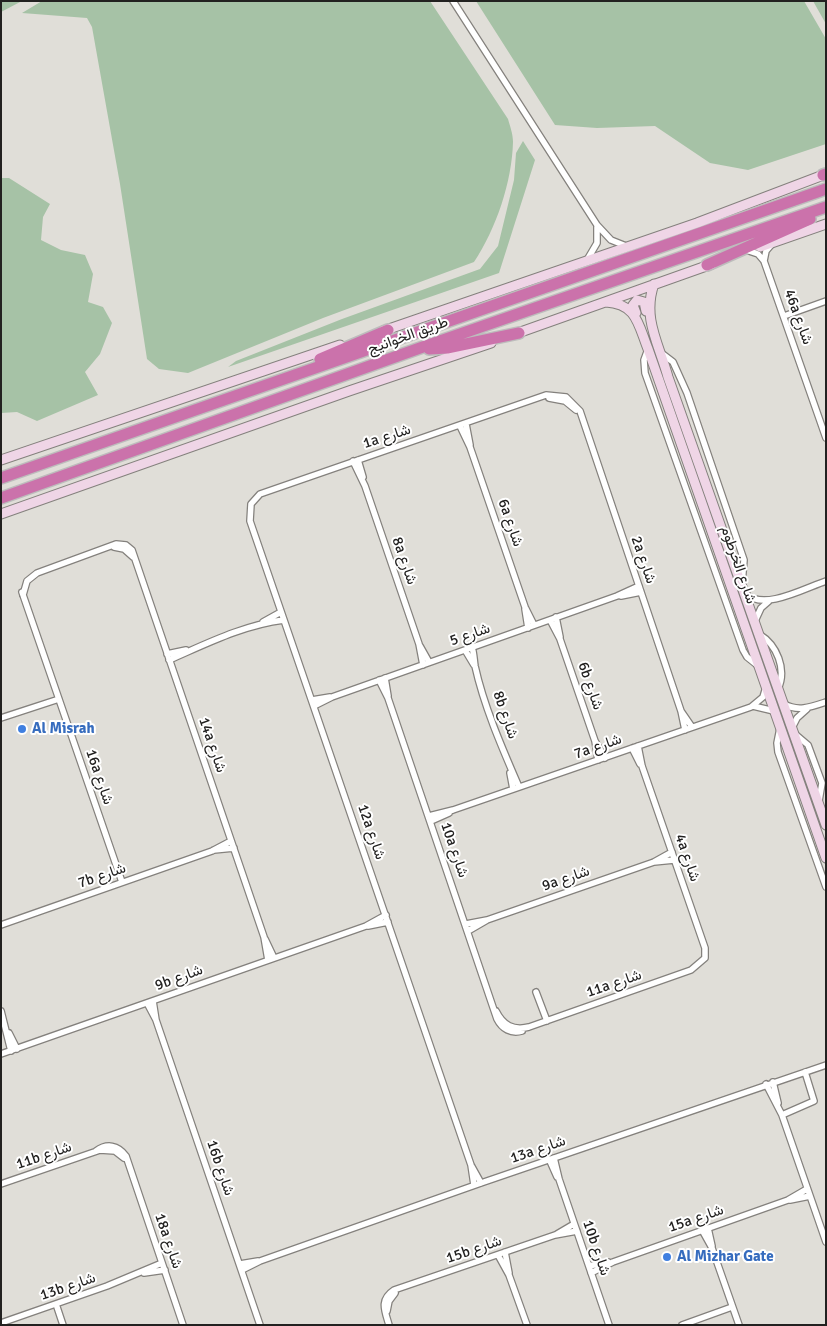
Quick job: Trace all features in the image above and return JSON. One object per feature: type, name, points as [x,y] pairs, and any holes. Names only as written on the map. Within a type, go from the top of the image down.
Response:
[{"type":"highway","name":"طريق الخوانيج","points":[[1,478],[826,189]]},
{"type":"highway","name":"طريق الخوانيج","points":[[1,498],[420,348],[826,207]]},
{"type":"highway","points":[[707,266],[814,218],[826,207]]},
{"type":"highway","points":[[263,386],[388,330]]},
{"type":"highway","points":[[420,348],[447,348],[519,333]]},
{"type":"street","points":[[453,1],[597,225],[611,240],[629,246]]},
{"type":"street","points":[[1,460],[388,330],[706,220],[825,174]]},
{"type":"street","points":[[1,514],[826,224]]},
{"type":"street","points":[[586,261],[598,243],[597,225]]},
{"type":"street","points":[[764,262],[766,251],[777,241]]},
{"type":"street","points":[[749,250],[758,254],[764,262]]},
{"type":"street","name":"46a شارع","points":[[764,262],[826,438]]},
{"type":"street","name":"شارع الخرطوم","points":[[654,284],[648,307],[660,352],[826,825]]},
{"type":"street","points":[[639,328],[639,320],[633,308],[637,300],[644,302],[647,317],[652,325]]},
{"type":"street","points":[[784,316],[826,301]]},
{"type":"street","name":"شارع الخرطوم","points":[[604,302],[619,303],[628,307],[648,349],[826,858]]},
{"type":"street","points":[[648,349],[644,364],[648,382],[743,650],[747,657],[758,666]]},
{"type":"street","points":[[660,352],[673,362],[687,393],[744,560],[743,589],[753,599],[769,601]]},
{"type":"street","name":"1a شارع","points":[[250,508],[253,500],[260,494],[538,398],[551,394],[562,397]]},
{"type":"street","name":"2a شارع","points":[[562,397],[574,403],[582,417],[681,711],[684,730]]},
{"type":"street","name":"6a شارع","points":[[463,425],[531,626]]},
{"type":"street","name":"8a شارع","points":[[356,460],[426,664]]},
{"type":"street","name":"12a شارع","points":[[250,508],[250,521],[471,1165],[474,1185]]},
{"type":"street","points":[[705,513],[712,514],[723,533]]},
{"type":"street","name":"14a شارع","points":[[25,580],[37,573],[110,547],[125,547],[134,553],[264,938],[274,958]]},
{"type":"street","name":"16a شارع","points":[[25,580],[21,587],[23,595],[122,882]]},
{"type":"street","points":[[754,622],[761,608],[769,601],[826,581]]},
{"type":"street","name":"شارع 5","points":[[313,703],[640,589]]},
{"type":"street","points":[[168,657],[261,623],[281,612]]},
{"type":"street","name":"6b شارع","points":[[553,618],[595,741],[598,760]]},
{"type":"street","points":[[261,623],[284,620]]},
{"type":"street","name":"8b شارع","points":[[468,648],[516,788]]},
{"type":"street","name":"10a شارع","points":[[382,679],[496,1011],[506,1027]]},
{"type":"street","points":[[751,707],[763,697],[766,688]]},
{"type":"street","points":[[1,718],[59,699]]},
{"type":"street","points":[[784,704],[799,709],[809,708],[826,702]]},
{"type":"street","name":"7a شارع","points":[[430,819],[751,707],[760,706],[774,711]]},
{"type":"street","points":[[793,731],[797,718],[809,708]]},
{"type":"street","name":"2a شارع","points":[[681,711],[692,727]]},
{"type":"street","points":[[780,728],[777,743],[778,752],[826,887]]},
{"type":"street","name":"6b شارع","points":[[595,741],[605,758]]},
{"type":"street","name":"4a شارع","points":[[635,747],[705,948],[705,958]]},
{"type":"street","points":[[796,771],[802,779],[820,828],[826,830]]},
{"type":"street","name":"7b شارع","points":[[1,925],[232,844]]},
{"type":"street","name":"9a شارع","points":[[466,924],[487,920],[654,862],[672,852]]},
{"type":"street","name":"9a شارع","points":[[654,862],[674,860]]},
{"type":"street","name":"9b شارع","points":[[366,926],[386,915]]},
{"type":"street","name":"9a شارع","points":[[468,931],[487,920]]},
{"type":"street","name":"9b شارع","points":[[1,1054],[366,926],[388,922]]},
{"type":"street","name":"14a شارع","points":[[264,938],[268,960]]},
{"type":"street","name":"11a شارع","points":[[506,1027],[528,1027],[546,1021],[691,970],[705,958]]},
{"type":"street","points":[[536,992],[546,1021]]},
{"type":"street","name":"16b شارع","points":[[150,1002],[260,1325]]},
{"type":"street","points":[[1,1011],[14,1050]]},
{"type":"street","name":"13a شارع","points":[[241,1267],[481,1182],[826,1065]]},
{"type":"street","points":[[782,1115],[814,1101],[805,1072]]},
{"type":"street","points":[[770,1083],[826,1242]]},
{"type":"street","name":"11b شارع","points":[[1,1184],[108,1146],[116,1149]]},
{"type":"street","name":"18a شارع","points":[[116,1149],[128,1165],[183,1325]]},
{"type":"street","name":"10b شارع","points":[[551,1158],[609,1325]]},
{"type":"street","name":"12a شارع","points":[[471,1165],[481,1182]]},
{"type":"street","name":"15a شارع","points":[[788,1200],[807,1188]]},
{"type":"street","name":"15a شارع","points":[[590,1270],[788,1200],[810,1196]]},
{"type":"street","name":"15b شارع","points":[[555,1235],[574,1224]]},
{"type":"street","points":[[705,1229],[738,1325]]},
{"type":"street","name":"15b شارع","points":[[388,1322],[384,1311],[387,1300],[402,1288],[555,1235],[576,1231]]},
{"type":"street","points":[[505,1252],[509,1275]]},
{"type":"street","points":[[498,1254],[509,1275],[526,1325]]},
{"type":"street","name":"13b شارع","points":[[1,1323],[164,1267]]},
{"type":"street","points":[[56,1304],[63,1325]]},
{"type":"street","points":[[682,1325],[732,1307]]},
{"type":"street","points":[[15,1318],[18,1325]]},
{"type":"green space","points":[[1,1],[22,1],[1,12]]},
{"type":"green space","points":[[42,1],[430,1],[508,119],[512,133],[512,157],[506,189],[496,220],[482,249],[474,262],[323,318],[188,373],[159,369],[147,359],[120,184],[92,27],[87,18],[22,13]]},
{"type":"green space","points":[[476,1],[804,1],[826,39],[826,144],[748,170],[710,163],[655,126],[597,128],[555,125]]},
{"type":"green space","points":[[813,1],[826,1],[826,24]]},
{"type":"green space","points":[[523,141],[535,160],[499,273],[228,367],[236,361],[342,319],[480,269],[498,246],[514,180],[516,153]]},
{"type":"green space","points":[[1,178],[9,178],[50,204],[43,217],[41,240],[61,250],[85,255],[93,274],[88,302],[103,307],[112,323],[100,354],[85,372],[98,395],[37,421],[17,412],[1,413]]},
{"type":"place","name":"Al Misrah","points":[[22,729]]},
{"type":"place","name":"Al Mizhar Gate","points":[[667,1257]]}]
